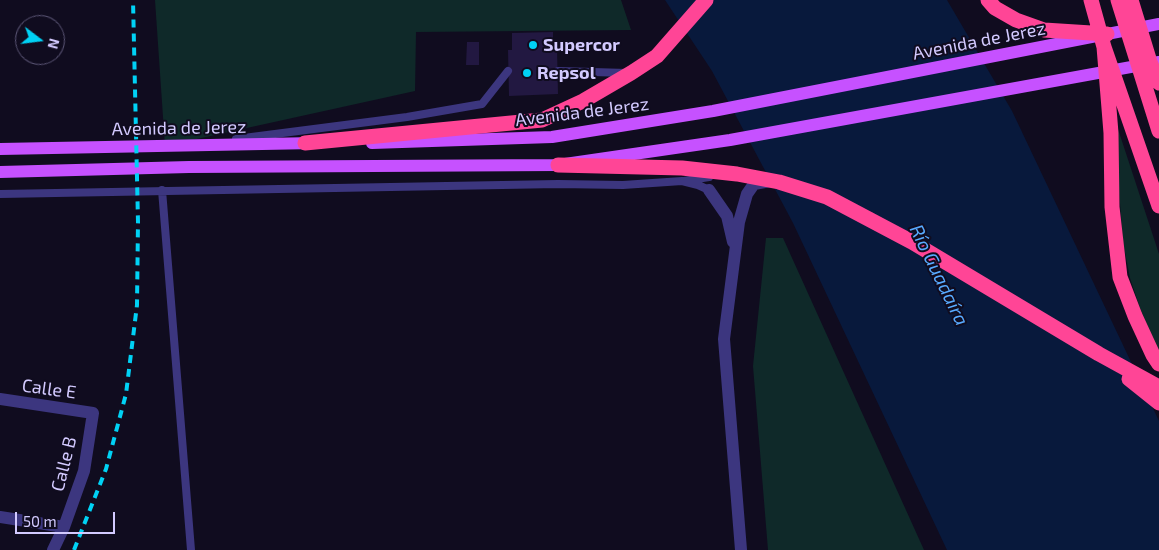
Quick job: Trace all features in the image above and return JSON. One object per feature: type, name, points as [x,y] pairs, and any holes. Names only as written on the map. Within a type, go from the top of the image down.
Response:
[{"type":"highway","points":[[304,143],[542,120],[583,101],[657,56],[706,0]]},
{"type":"highway","points":[[988,0],[996,8],[1016,20],[1044,30],[1106,40]]},
{"type":"highway","points":[[1091,0],[1106,40],[1159,206]]},
{"type":"highway","points":[[1118,0],[1159,131]]},
{"type":"highway","points":[[1131,0],[1150,62],[1159,83]]},
{"type":"highway","points":[[1106,40],[1111,133],[1112,207],[1120,277],[1135,316],[1159,364]]},
{"type":"highway","points":[[558,165],[682,168],[737,174],[771,180],[819,194],[912,242],[1099,354],[1159,387]]},
{"type":"highway","points":[[1099,354],[1159,403]]},
{"type":"main road","name":"Avenida de Jerez","points":[[0,149],[431,142],[552,137],[713,111],[1106,40],[1159,24]]},
{"type":"main road","points":[[0,172],[199,167],[558,165],[730,140],[1159,62]]},
{"type":"street","points":[[741,550],[724,339],[734,249],[739,222],[748,194],[754,184],[771,180]]},
{"type":"street","points":[[709,190],[727,216],[734,249]]},
{"type":"street","name":"Calle E","points":[[0,399],[94,413]]},
{"type":"street","name":"Calle B","points":[[53,550],[64,527],[84,471],[94,413]]},
{"type":"street","points":[[0,517],[64,527]]},
{"type":"lane","points":[[189,146],[407,117],[482,104],[508,71]]},
{"type":"lane","points":[[558,71],[631,73]]},
{"type":"lane","points":[[0,194],[162,190],[622,185],[682,181],[737,174]]},
{"type":"lane","points":[[682,181],[709,190]]},
{"type":"lane","points":[[162,190],[191,550]]},
{"type":"green space","points":[[155,0],[621,0],[631,30],[416,32],[415,91],[165,146]]},
{"type":"green space","points":[[1118,129],[1159,254],[1159,352],[1141,311],[1130,278],[1123,242],[1119,190]]},
{"type":"green space","points":[[766,238],[783,238],[924,550],[768,550],[753,366]]},
{"type":"water","name":"Río Guadaíra","points":[[665,0],[947,0],[1012,111],[1159,421],[1159,550],[947,550],[793,223],[712,71]]},
{"type":"building","points":[[553,32],[553,48],[557,48],[558,94],[509,96],[508,50],[512,50],[512,33]]},
{"type":"building","points":[[467,42],[479,42],[479,65],[466,65]]},
{"type":"railway","points":[[74,550],[106,469],[126,394],[137,305],[138,222],[133,0]]},
{"type":"place","name":"Supercor","points":[[533,45]]},
{"type":"place","name":"Repsol","points":[[527,73]]}]
